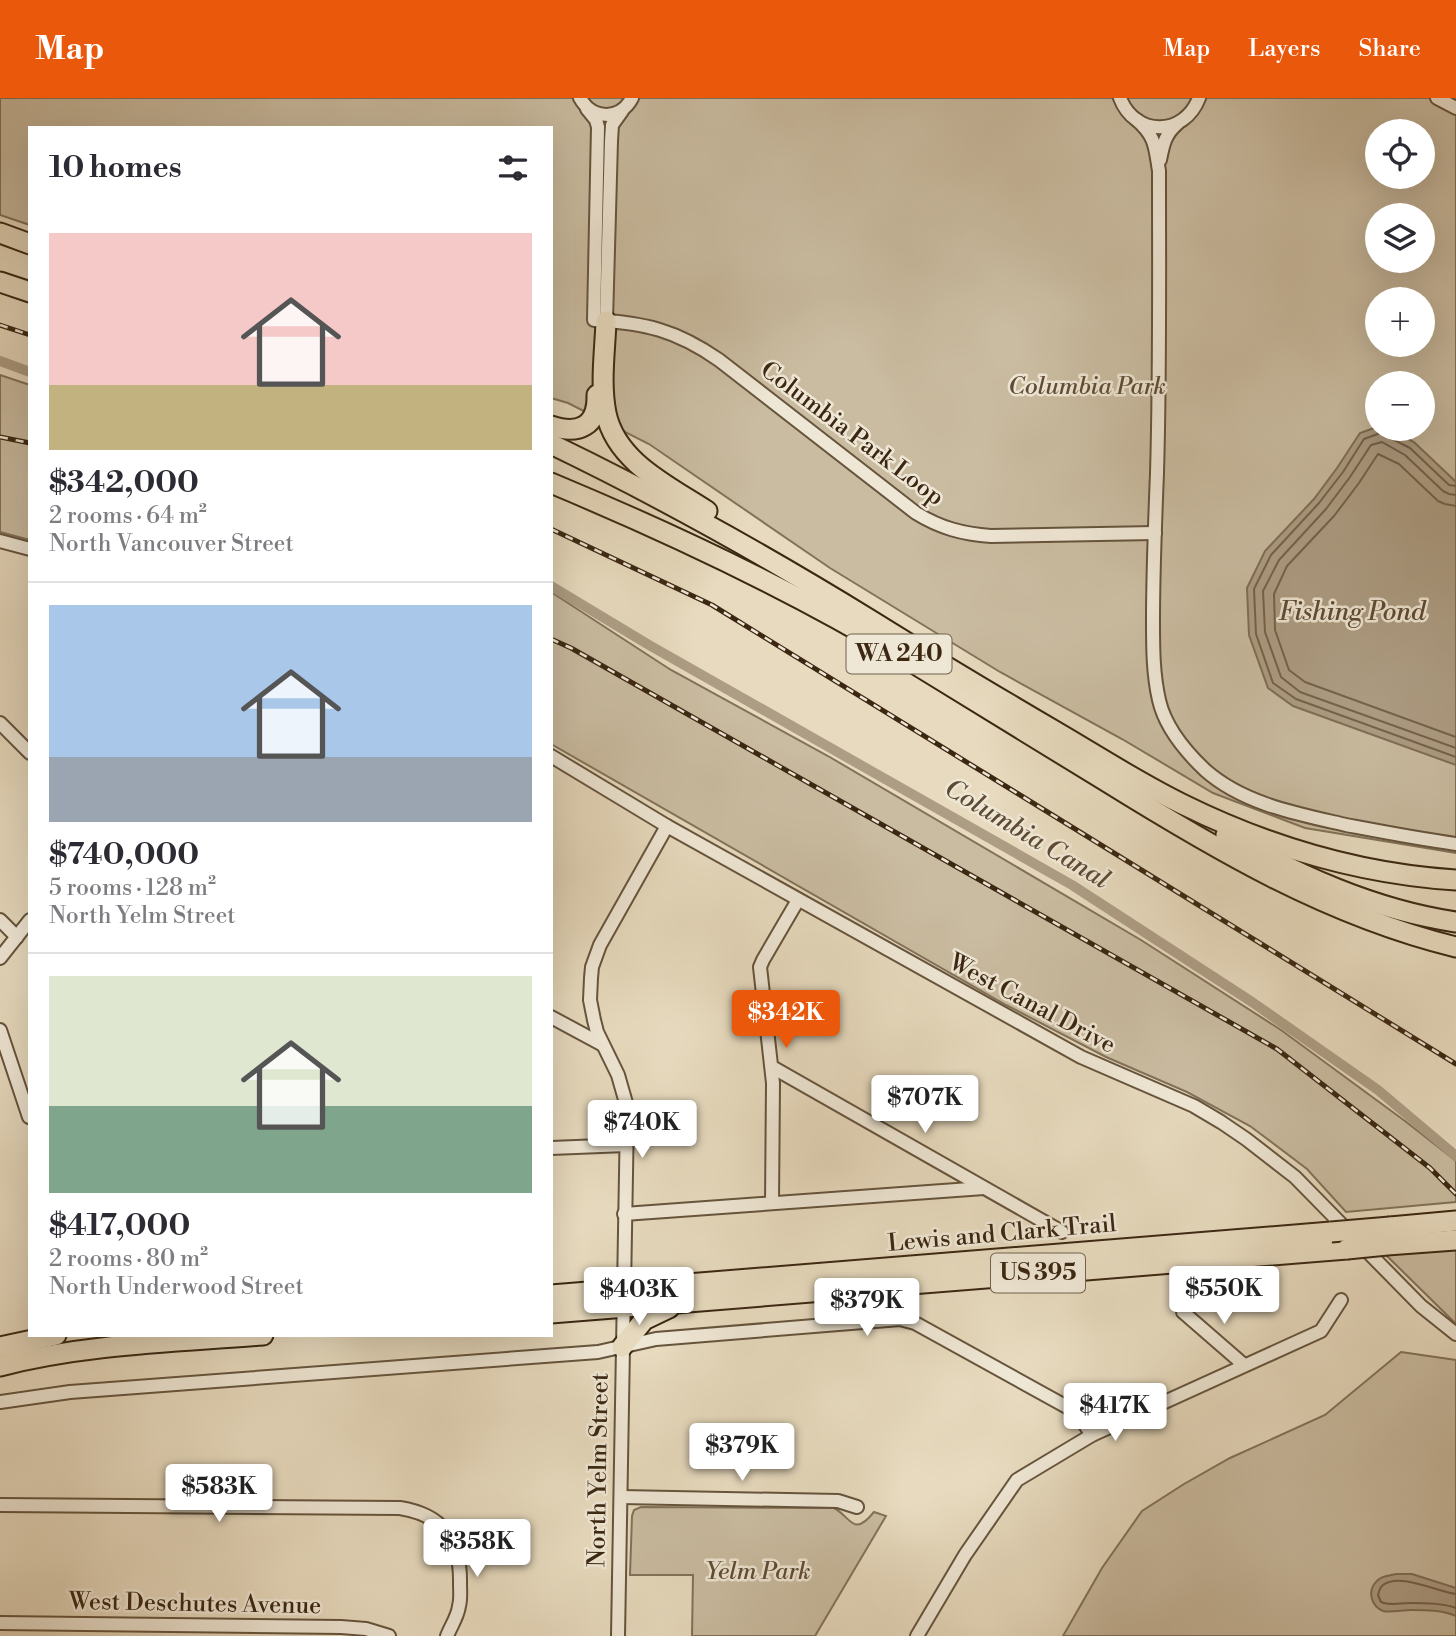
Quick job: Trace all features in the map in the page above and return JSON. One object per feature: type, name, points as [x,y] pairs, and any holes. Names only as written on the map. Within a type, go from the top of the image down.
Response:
[{"type":"highway","points":[[0,233],[28,243]]},
{"type":"highway","points":[[0,282],[28,291]]},
{"type":"highway","points":[[553,427],[565,430],[578,429],[588,424],[595,416],[600,321]]},
{"type":"highway","points":[[600,321],[605,406],[610,426],[625,450],[638,465],[662,482],[755,541],[838,600]]},
{"type":"highway","name":"WA 240","points":[[553,445],[640,488],[838,600],[1133,777],[1205,815],[1282,845],[1333,860],[1406,875],[1456,880]]},
{"type":"highway","name":"WA 240","points":[[553,484],[662,532],[861,633],[1230,856],[1357,916],[1400,932],[1456,947]]},
{"type":"highway","points":[[1133,777],[1198,820],[1296,871],[1393,908],[1456,922]]},
{"type":"highway","points":[[1230,856],[1355,909],[1408,926],[1456,936]]},
{"type":"highway","name":"Lewis and Clark Trail","points":[[553,1295],[683,1302],[1347,1248],[1388,1236],[1455,1226]]},
{"type":"highway","name":"Lewis and Clark Trail","points":[[553,1312],[623,1298],[1331,1231],[1388,1236]]},
{"type":"highway","points":[[622,1347],[648,1317],[683,1302]]},
{"type":"highway","points":[[0,1347],[48,1337]]},
{"type":"highway","points":[[0,1366],[52,1354],[93,1349],[239,1337]]},
{"type":"street","points":[[1110,98],[1151,135],[1159,171],[1153,642],[1157,693],[1162,712],[1172,731],[1199,764],[1219,781],[1241,793],[1288,811],[1385,833],[1456,844]]},
{"type":"street","points":[[1120,98],[1132,116],[1149,126],[1162,127],[1181,121]]},
{"type":"street","points":[[1437,98],[1456,108]]},
{"type":"street","points":[[1159,171],[1170,130],[1187,117],[1200,101]]},
{"type":"street","points":[[583,104],[595,114],[604,116],[613,115],[631,102]]},
{"type":"street","points":[[600,321],[612,125],[631,102]]},
{"type":"street","points":[[583,104],[596,120],[598,127],[600,321]]},
{"type":"street","name":"Columbia Park Loop","points":[[600,321],[663,330],[701,348],[916,513],[948,529],[990,536],[1155,533]]},
{"type":"street","points":[[0,541],[28,548]]},
{"type":"street","points":[[0,723],[28,751]]},
{"type":"street","name":"West Canal Drive","points":[[553,757],[798,900],[1081,1057],[1194,1106],[1238,1133],[1295,1177],[1421,1306],[1456,1335]]},
{"type":"street","name":"North Yelm Street","points":[[618,1636],[626,1116],[623,1091],[614,1065],[597,1032],[590,990],[592,967],[606,934],[667,825]]},
{"type":"street","points":[[772,1203],[773,1083],[760,967],[798,900]]},
{"type":"street","points":[[0,920],[18,937]]},
{"type":"street","points":[[0,958],[28,923]]},
{"type":"street","points":[[553,1018],[603,1045]]},
{"type":"street","points":[[0,1030],[28,1114]]},
{"type":"street","points":[[772,1067],[1062,1232]]},
{"type":"street","points":[[553,1148],[626,1145]]},
{"type":"street","points":[[624,1214],[984,1188]]},
{"type":"street","points":[[917,1636],[965,1555],[1017,1480],[1092,1435],[1321,1331],[1341,1300]]},
{"type":"street","points":[[1183,1312],[1244,1365]]},
{"type":"street","points":[[0,1402],[70,1392],[598,1352],[671,1337],[900,1319],[915,1323],[1047,1396],[1082,1419],[1092,1435]]},
{"type":"street","points":[[621,1497],[838,1501],[856,1507]]},
{"type":"street","points":[[0,1505],[400,1508],[423,1514],[444,1528],[455,1547],[460,1567],[460,1605],[447,1636]]},
{"type":"street","name":"West Deschutes Avenue","points":[[0,1623],[341,1627],[366,1629],[389,1636]]},
{"type":"green space","name":"Columbia Park","points":[[0,98],[1456,98],[1456,853],[1305,828],[1213,793],[1000,672],[830,568],[649,444],[568,403],[553,399],[553,126],[28,126],[28,224],[0,215]]},
{"type":"green space","points":[[0,375],[28,384],[28,539],[0,532]]},
{"type":"green space","points":[[553,593],[671,670],[828,756],[1141,940],[1281,1030],[1456,1161],[1456,1202],[1346,1212],[1307,1169],[1250,1126],[1187,1092],[1106,1057],[1006,1005],[553,745]]},
{"type":"green space","points":[[1456,1249],[1456,1324],[1385,1254]]},
{"type":"green space","points":[[1401,1352],[1456,1360],[1456,1636],[1063,1636],[1102,1568],[1142,1511],[1230,1458],[1325,1415]]},
{"type":"green space","name":"Yelm Park","points":[[641,1507],[834,1508],[857,1525],[867,1520],[874,1512],[886,1516],[815,1636],[692,1636],[693,1575],[630,1575],[632,1516],[634,1510]]},
{"type":"water","name":"Fishing Pond","points":[[1365,431],[1365,441],[1412,441],[1456,482],[1456,765],[1293,706],[1268,688],[1249,635],[1247,588],[1265,551],[1314,499],[1360,433]]},
{"type":"water","points":[[1396,1574],[1412,1574],[1456,1588],[1456,1616],[1434,1611],[1390,1612],[1379,1609],[1372,1598],[1373,1587],[1379,1579]]},
{"type":"waterway","name":"Columbia Canal","points":[[0,361],[28,371]]},
{"type":"waterway","name":"Columbia Canal","points":[[553,587],[649,645],[1072,885],[1252,1002],[1378,1090],[1456,1156]]},
{"type":"railway","points":[[0,325],[28,334]]},
{"type":"railway","points":[[0,437],[28,443]]},
{"type":"railway","points":[[553,530],[712,605],[1456,1064]]},
{"type":"railway","points":[[553,640],[1277,1049],[1430,1168],[1456,1194]]}]
